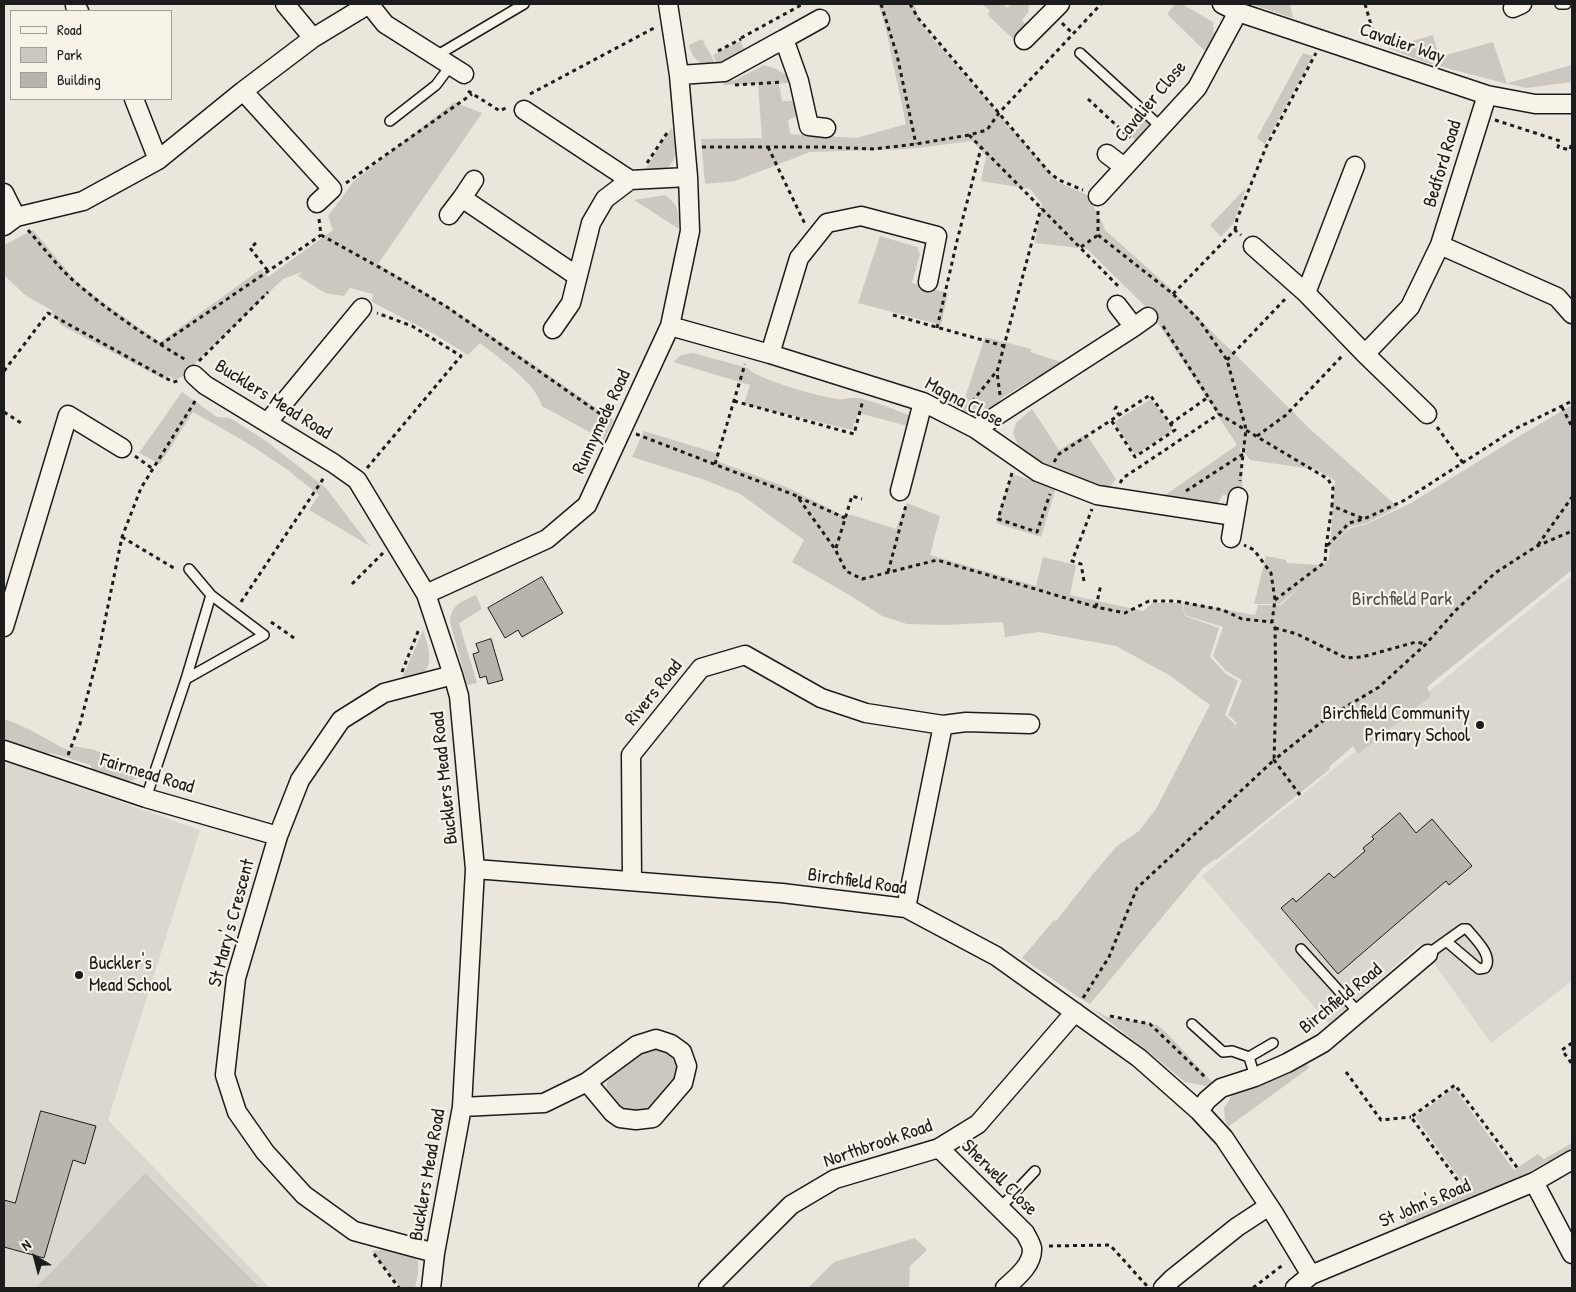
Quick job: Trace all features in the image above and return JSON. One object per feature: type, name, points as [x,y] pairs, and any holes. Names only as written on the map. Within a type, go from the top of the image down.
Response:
[{"type":"street","points":[[285,4],[313,38]]},
{"type":"street","points":[[4,193],[10,221],[83,202],[158,160],[243,91],[313,38],[369,4],[385,24],[450,65]]},
{"type":"street","points":[[1024,40],[1051,7]]},
{"type":"street","name":"Cavalier Way","points":[[1230,8],[1487,95],[1535,104],[1572,104]]},
{"type":"street","name":"Cavalier Close","points":[[1098,196],[1197,88],[1230,8]]},
{"type":"street","name":"Runnymede Road","points":[[428,599],[547,539],[587,505],[670,326],[690,231],[688,177],[679,75],[669,11]]},
{"type":"street","points":[[679,75],[724,72],[820,19]]},
{"type":"street","points":[[784,39],[799,81],[810,126]]},
{"type":"street","points":[[243,91],[332,189],[317,203]]},
{"type":"street","name":"Bedford Road","points":[[1359,349],[1410,307],[1440,245],[1487,95]]},
{"type":"street","points":[[134,100],[158,160]]},
{"type":"street","points":[[520,104],[632,180]]},
{"type":"street","name":"Cavalier Close","points":[[1107,154],[1124,167]]},
{"type":"street","points":[[1301,290],[1355,166]]},
{"type":"street","points":[[553,330],[571,303],[591,223],[605,199],[632,180],[688,177]]},
{"type":"street","points":[[449,215],[474,180]]},
{"type":"street","points":[[462,198],[577,276]]},
{"type":"street","points":[[770,354],[799,258],[827,223],[861,216],[937,236],[928,282]]},
{"type":"street","points":[[1440,245],[1557,297],[1572,314]]},
{"type":"street","points":[[1253,246],[1301,290],[1427,414]]},
{"type":"street","points":[[1119,297],[1134,327]]},
{"type":"street","points":[[267,423],[362,308]]},
{"type":"street","points":[[976,429],[1134,327],[1148,316]]},
{"type":"street","name":"Magna Close","points":[[670,326],[770,354],[923,402],[976,429],[1038,472],[1105,496],[1234,516]]},
{"type":"street","name":"Bucklers Mead Road","points":[[198,375],[267,423],[333,463],[357,480],[428,599],[459,696],[476,869],[462,1107],[435,1253],[431,1288]]},
{"type":"street","points":[[900,491],[923,402]]},
{"type":"street","points":[[4,627],[68,415],[122,448]]},
{"type":"street","points":[[1231,538],[1238,497]]},
{"type":"street","name":"Rivers Road","points":[[632,880],[631,754],[701,668],[745,655],[821,698],[866,713],[943,724],[966,722],[1030,724]]},
{"type":"street","name":"St Mary's Crescent","points":[[435,1253],[354,1231],[304,1195],[265,1152],[237,1112],[225,1075],[236,978],[278,836],[300,780],[341,720],[384,693],[453,675]]},
{"type":"street","points":[[906,908],[943,724]]},
{"type":"street","name":"Fairmead Road","points":[[4,750],[146,798],[278,836]]},
{"type":"street","name":"Birchfield Road","points":[[476,869],[782,893],[906,908],[996,956],[1139,1058],[1199,1111],[1224,1138],[1269,1206],[1311,1275]]},
{"type":"street","name":"Birchfield Road","points":[[1199,1111],[1207,1100],[1222,1088],[1255,1077],[1324,1043],[1428,954]]},
{"type":"street","name":"Northbrook Road","points":[[708,1288],[791,1205],[835,1179],[939,1148],[978,1124],[1075,1012]]},
{"type":"street","points":[[462,1107],[544,1103],[587,1082],[637,1045],[656,1039],[671,1044],[682,1052],[688,1066],[684,1083],[653,1118],[636,1120],[620,1118],[613,1113],[587,1082]]},
{"type":"street","name":"Sherwell Close","points":[[939,1148],[1025,1233],[1032,1247],[1031,1259],[1020,1274],[1005,1288]]},
{"type":"street","name":"St John's Road","points":[[1295,1288],[1311,1275],[1532,1183],[1572,1160]]},
{"type":"street","points":[[1532,1183],[1572,1254]]},
{"type":"street","points":[[1163,1288],[1237,1227],[1269,1206]]},
{"type":"lane","points":[[390,121],[436,85],[450,65],[524,4]]},
{"type":"lane","points":[[1560,4],[1566,4]]},
{"type":"lane","points":[[1080,53],[1161,127]]},
{"type":"lane","points":[[186,679],[264,635],[212,595],[189,569]]},
{"type":"lane","points":[[146,798],[212,595]]},
{"type":"lane","points":[[1428,954],[1463,928],[1467,929],[1488,958],[1488,964],[1485,968],[1479,969],[1446,941]]},
{"type":"lane","points":[[1301,950],[1359,1013]]},
{"type":"lane","points":[[1192,1024],[1223,1052],[1232,1050],[1249,1057]]},
{"type":"lane","points":[[1249,1057],[1273,1043]]},
{"type":"lane","points":[[1249,1057],[1255,1077]]},
{"type":"lane","points":[[999,1209],[1035,1171]]},
{"type":"path","points":[[741,38],[803,4]]},
{"type":"path","points":[[881,4],[897,56],[916,144]]},
{"type":"path","points":[[910,4],[918,18],[1049,172],[1059,180],[1098,196],[1098,235]]},
{"type":"path","points":[[685,147],[874,149],[970,135],[987,130],[999,113],[1101,4]]},
{"type":"path","points":[[1365,4],[1382,60]]},
{"type":"path","points":[[450,65],[456,84],[500,111],[520,104],[669,11]]},
{"type":"path","points":[[1173,294],[1236,230],[1237,219],[1266,147],[1323,40]]},
{"type":"path","points":[[332,189],[341,187],[472,94]]},
{"type":"path","points":[[1088,100],[1141,149]]},
{"type":"path","points":[[632,180],[682,111]]},
{"type":"path","points":[[1480,115],[1560,141],[1558,146],[1570,150],[1572,141]]},
{"type":"path","points":[[970,135],[1080,247],[1119,297]]},
{"type":"path","points":[[937,328],[957,241],[982,147]]},
{"type":"path","points":[[768,148],[813,240]]},
{"type":"path","points":[[317,203],[321,235]]},
{"type":"path","points":[[957,420],[997,372],[1041,207]]},
{"type":"path","points":[[10,221],[105,307],[160,345],[198,375]]},
{"type":"path","points":[[1236,230],[1253,246]]},
{"type":"path","points":[[160,345],[321,235]]},
{"type":"path","points":[[321,235],[396,276],[447,307],[622,429],[797,496],[845,518]]},
{"type":"path","points":[[1080,247],[1098,235]]},
{"type":"path","points":[[1098,235],[1173,294],[1199,320],[1227,360],[1246,429],[1238,497]]},
{"type":"path","points":[[256,243],[250,248],[268,271]]},
{"type":"path","points":[[1227,360],[1301,290]]},
{"type":"path","points":[[62,769],[80,724],[98,655],[122,537],[141,488],[198,375],[268,292]]},
{"type":"path","points":[[357,480],[461,356],[412,326],[362,308]]},
{"type":"path","points":[[4,371],[48,313],[173,382],[198,375]]},
{"type":"path","points":[[893,315],[1004,346]]},
{"type":"path","points":[[1148,316],[1159,319],[1219,414],[1328,479],[1334,488],[1326,547],[1326,562],[1275,600]]},
{"type":"path","points":[[715,464],[749,349]]},
{"type":"path","points":[[1257,436],[1286,415],[1359,349]]},
{"type":"path","points":[[734,401],[854,434],[867,385]]},
{"type":"path","points":[[1017,458],[998,519],[1038,532],[1050,477],[1059,454],[1150,394],[1175,430],[1135,457],[1111,420]]},
{"type":"path","points":[[1170,424],[1208,398]]},
{"type":"path","points":[[1326,547],[1349,523],[1364,519],[1405,500],[1515,430],[1572,401]]},
{"type":"path","points":[[1117,406],[1115,409],[1118,415]]},
{"type":"path","points":[[1562,407],[1572,427]]},
{"type":"path","points":[[4,412],[21,424],[24,421]]},
{"type":"path","points":[[1084,580],[1081,564],[1072,561],[1105,496],[1124,478],[1219,414]]},
{"type":"path","points":[[1427,414],[1463,463]]},
{"type":"path","points":[[1164,505],[1243,454]]},
{"type":"path","points":[[235,613],[333,463]]},
{"type":"path","points":[[888,572],[909,494],[900,491]]},
{"type":"path","points":[[797,496],[835,549],[846,570],[862,579],[936,560],[1096,607],[1125,613],[1149,601],[1176,601],[1223,610],[1242,619],[1272,622]]},
{"type":"path","points":[[835,549],[852,496],[862,499]]},
{"type":"path","points":[[1537,546],[1572,497]]},
{"type":"path","points":[[1332,506],[1364,519]]},
{"type":"path","points":[[1075,1012],[1109,956],[1137,888],[1274,760],[1324,720],[1379,687],[1426,644],[1455,611],[1496,573],[1537,546],[1572,531]]},
{"type":"path","points":[[122,537],[178,571],[189,569]]},
{"type":"path","points":[[1231,538],[1254,550],[1271,573],[1275,600],[1272,622],[1275,628],[1276,692],[1274,760],[1300,794]]},
{"type":"path","points":[[352,584],[394,542]]},
{"type":"path","points":[[1096,607],[1101,584]]},
{"type":"path","points":[[394,691],[428,599]]},
{"type":"path","points":[[1275,628],[1297,634],[1346,658],[1362,657],[1416,642],[1426,644]]},
{"type":"path","points":[[1104,1015],[1150,1024],[1210,1081]]},
{"type":"path","points":[[1572,1042],[1562,1050],[1572,1064]]},
{"type":"path","points":[[1346,1072],[1381,1120],[1411,1117],[1455,1085],[1532,1183]]},
{"type":"path","points":[[1411,1117],[1477,1206]]},
{"type":"path","points":[[358,1232],[399,1288]]},
{"type":"path","points":[[1032,1247],[1110,1245],[1150,1288]]},
{"type":"path","points":[[1253,1288],[1298,1253]]},
{"type":"shaded area","name":"Birchfield Community Primary School","points":[[1572,575],[1572,981],[1491,1043],[1420,944],[1329,1024],[1202,876]]},
{"type":"shaded area","name":"Buckler's Mead School","points":[[4,761],[200,830],[108,1120],[270,1288],[4,1288]]},
{"type":"green space","name":"Birchfield Park","points":[[878,4],[914,4],[922,26],[1058,182],[1087,195],[1105,230],[1172,290],[1311,430],[1398,507],[1367,523],[1350,527],[1336,541],[1351,528],[1367,524],[1411,503],[1572,405],[1572,570],[1427,687],[1431,696],[1358,754],[1353,746],[1329,767],[1330,769],[1216,860],[1203,868],[1090,1004],[1022,958],[1054,920],[1056,921],[1117,846],[1139,831],[1156,809],[1210,705],[1169,675],[1116,646],[1039,632],[1005,637],[1003,622],[945,625],[907,624],[882,616],[792,562],[804,540],[740,494],[705,480],[632,457],[644,431],[719,454],[717,461],[791,489],[842,515],[852,515],[896,529],[907,503],[940,516],[930,555],[1036,586],[1043,557],[1076,565],[1070,595],[1143,611],[1152,603],[1182,603],[1185,616],[1219,628],[1210,657],[1226,674],[1238,681],[1225,715],[1235,724],[1234,728],[1237,723],[1228,715],[1242,680],[1226,671],[1213,656],[1223,627],[1185,615],[1183,602],[1255,615],[1258,605],[1281,605],[1304,583],[1280,604],[1254,604],[1266,556],[1286,560],[1286,563],[1323,565],[1329,559],[1335,481],[1318,470],[1250,460],[1240,447],[1243,497],[1223,495],[1216,506],[1161,498],[1237,445],[1150,311],[1087,249],[1035,243],[1042,204],[1030,189],[981,181],[986,156],[972,141],[909,149],[810,152],[735,181],[705,184],[701,139],[762,138],[758,84],[723,85],[725,81],[735,80],[764,65],[783,73],[792,82],[779,84],[782,101],[797,101],[799,111],[795,117],[788,120],[790,134],[856,138],[906,124],[885,25]]},
{"type":"green space","points":[[982,4],[1003,4],[1007,8],[1011,4],[1029,4],[1028,13],[1022,20],[1027,26],[1014,40],[988,15],[990,11]]},
{"type":"green space","points":[[1175,4],[1182,4],[1213,22],[1214,40],[1208,54],[1167,14]]},
{"type":"green space","points":[[1251,4],[1290,4],[1293,18]]},
{"type":"green space","points":[[1433,35],[1439,57],[1493,42],[1507,84],[1424,62],[1388,48]]},
{"type":"green space","points":[[702,39],[716,65],[706,65],[698,61],[692,54],[689,45]]},
{"type":"green space","points":[[740,41],[748,57],[719,68],[713,55]]},
{"type":"green space","points":[[1303,53],[1313,56],[1265,144],[1257,138]]},
{"type":"green space","points":[[1572,65],[1572,82],[1526,88],[1508,83]]},
{"type":"green space","points":[[454,102],[482,113],[378,264],[467,319],[614,420],[604,440],[542,406],[538,397],[525,380],[480,343],[468,355],[434,334],[372,302],[373,294],[350,288],[344,296],[325,293],[298,276],[302,272],[283,279],[190,368],[191,372],[175,380],[169,376],[163,379],[61,325],[52,313],[53,311],[25,295],[4,275],[4,245],[33,230],[75,280],[160,342],[261,269],[268,277],[333,230],[328,216],[354,181]]},
{"type":"green space","points":[[1139,112],[1148,121],[1152,134],[1140,145],[1124,129]]},
{"type":"green space","points":[[672,127],[675,154],[671,164],[660,174],[644,171]]},
{"type":"green space","points":[[1246,188],[1233,224],[1221,237],[1210,225]]},
{"type":"green space","points":[[665,195],[676,206],[679,229],[634,200]]},
{"type":"green space","points":[[880,236],[917,247],[920,254],[912,283],[948,293],[941,325],[858,303]]},
{"type":"green space","points":[[985,337],[1031,349],[1030,352],[1064,363],[1042,378],[1033,379],[1002,398],[991,411],[983,415],[971,416],[961,410]]},
{"type":"green space","points":[[693,353],[748,368],[763,377],[805,392],[830,398],[869,400],[909,415],[911,418],[908,426],[858,413],[852,430],[744,404],[750,385],[673,362],[681,355]]},
{"type":"green space","points":[[182,392],[217,417],[230,418],[266,441],[326,488],[370,546],[309,510],[319,495],[285,468],[244,441],[193,412],[160,464],[139,453]]},
{"type":"green space","points":[[1151,399],[1173,430],[1135,455],[1114,422]]},
{"type":"green space","points":[[1032,409],[1059,450],[1086,434],[1116,479],[1109,488],[1077,481],[1038,462],[1019,448],[1013,433],[1016,423]]},
{"type":"green space","points":[[1012,474],[1056,488],[1041,537],[996,523]]},
{"type":"green space","points":[[476,595],[482,609],[459,623],[477,683],[467,685],[450,621],[455,607]]},
{"type":"green space","points":[[423,630],[429,655],[428,667],[419,677],[400,683]]},
{"type":"green space","points":[[4,719],[29,729],[69,751],[74,746],[95,750],[130,769],[142,770],[141,776],[129,781],[117,781],[93,773],[91,765],[51,753],[33,755],[4,746]]},
{"type":"green space","points":[[1090,1007],[1107,1017],[1157,1025],[1165,1031],[1213,1083],[1206,1086],[1185,1082]]},
{"type":"green space","points":[[653,1045],[677,1056],[679,1074],[649,1111],[634,1116],[613,1104],[608,1096],[607,1083],[610,1076],[622,1064]]},
{"type":"green space","points":[[1307,1064],[1309,1068],[1228,1127],[1224,1108],[1232,1095]]},
{"type":"green space","points":[[1454,1088],[1514,1170],[1538,1154],[1544,1159],[1572,1143],[1572,1149],[1496,1189],[1407,1225],[1404,1218],[1446,1201],[1444,1196],[1462,1182],[1415,1117]]},
{"type":"green space","points":[[145,1173],[260,1288],[36,1288]]},
{"type":"green space","points":[[915,1238],[927,1250],[910,1266],[909,1288],[808,1288],[834,1262]]},
{"type":"green space","points":[[383,1250],[411,1255],[418,1261],[415,1288],[401,1288],[372,1251]]},
{"type":"building","points":[[542,577],[563,613],[522,637],[518,630],[505,638],[488,608]]},
{"type":"building","points":[[491,639],[503,680],[488,684],[486,676],[480,678],[473,654],[479,652],[476,644]]},
{"type":"building","points":[[1400,813],[1416,833],[1432,819],[1472,866],[1449,885],[1446,881],[1338,974],[1281,908],[1293,898],[1296,902],[1329,873],[1334,878],[1365,851],[1363,848],[1374,839],[1372,837]]},
{"type":"building","points":[[41,1111],[96,1126],[85,1164],[73,1160],[44,1258],[4,1247],[4,1200],[15,1203]]},
{"type":"place","name":"Birchfield Community Primary School","points":[[1480,725]]},
{"type":"place","name":"Buckler's Mead School","points":[[79,975]]}]
